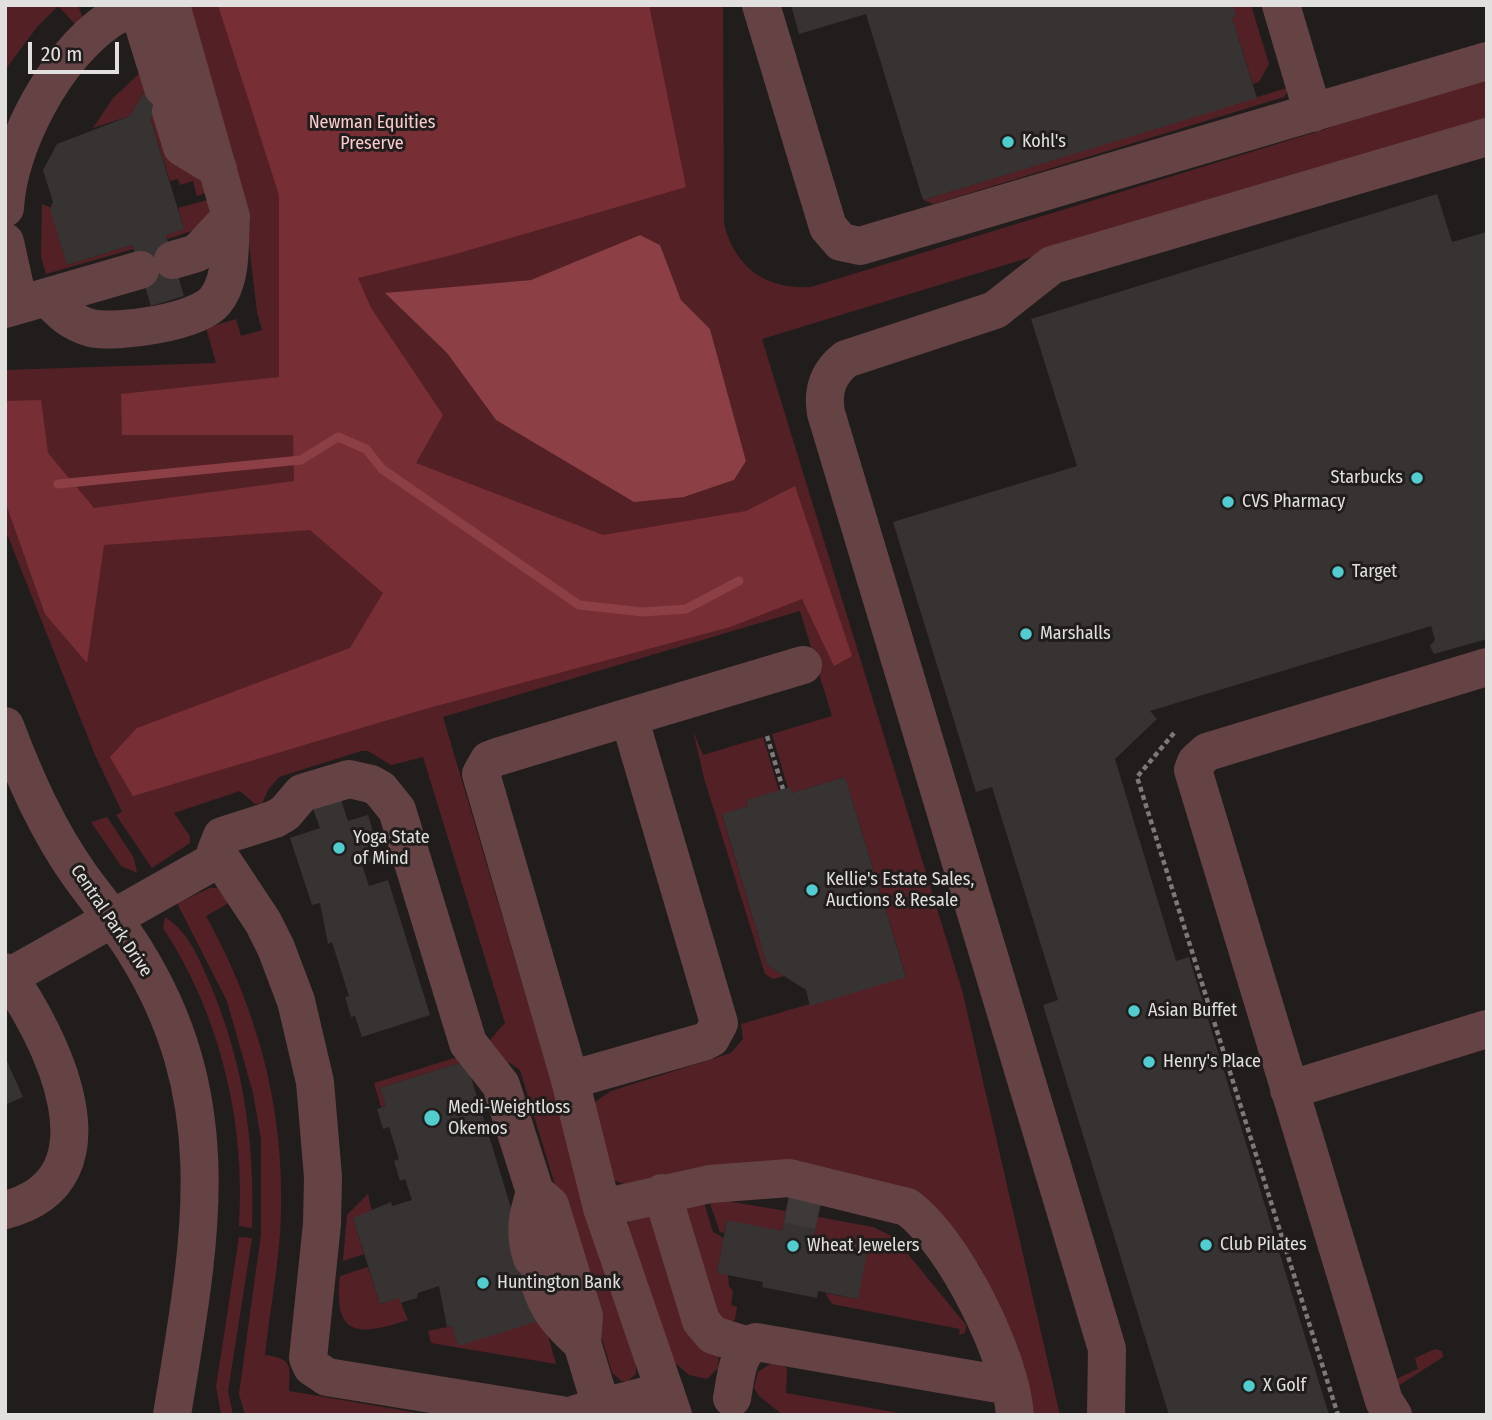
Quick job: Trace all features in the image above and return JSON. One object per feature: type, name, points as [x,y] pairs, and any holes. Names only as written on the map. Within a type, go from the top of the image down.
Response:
[{"type":"street","points":[[761,5],[828,227],[841,242],[850,245],[870,245],[1487,61]]},
{"type":"street","points":[[1281,5],[1313,113]]},
{"type":"street","points":[[132,9],[182,147],[218,169]]},
{"type":"street","points":[[24,304],[95,329],[172,323],[195,317],[214,303],[224,287],[231,217],[218,169],[132,9]]},
{"type":"street","points":[[5,208],[12,170],[32,116],[60,71],[132,9]]},
{"type":"street","points":[[1106,1415],[1107,1349],[826,413],[825,387],[837,366],[846,359],[995,310],[1052,265],[1487,137]]},
{"type":"street","points":[[24,304],[197,253],[231,217]]},
{"type":"street","points":[[5,242],[24,304]]},
{"type":"street","points":[[671,1407],[602,1208],[570,1080],[481,774],[489,760],[497,757],[803,665]]},
{"type":"street","points":[[1393,1415],[1384,1401],[1194,779],[1196,762],[1207,752],[1487,667]]},
{"type":"street","points":[[570,1080],[703,1042],[711,1038],[719,1023],[629,717]]},
{"type":"street","name":"Central Park Drive","points":[[5,726],[22,770],[54,834],[149,975],[173,1026],[191,1088],[201,1156],[198,1249],[172,1415]]},
{"type":"street","points":[[561,1415],[327,1377],[312,1367],[307,1347],[322,1224],[323,1177],[315,1082],[296,1001],[276,948],[264,922],[218,859],[216,851],[222,836],[275,819],[285,813],[297,797],[308,791],[349,779],[371,783],[390,799],[397,810],[468,1043],[501,1084],[539,1234],[546,1305],[570,1333],[588,1412],[743,1406],[741,1357],[748,1346]]},
{"type":"street","points":[[5,1210],[32,1199],[48,1185],[61,1167],[71,1136],[68,1103],[57,1068],[36,1021],[7,975],[218,859]]},
{"type":"street","points":[[1289,1090],[1487,1029]]},
{"type":"street","points":[[602,1208],[679,1190],[749,1180],[789,1178],[907,1207],[922,1218],[956,1263],[973,1292],[1012,1400]]},
{"type":"street","points":[[679,1190],[841,1213],[881,1199]]},
{"type":"street","points":[[679,1190],[701,1321],[713,1335],[748,1346],[766,1342],[1012,1400]]},
{"type":"street","points":[[531,1205],[550,1205],[584,1316],[570,1333]]},
{"type":"path","points":[[767,736],[783,789]]},
{"type":"green space","points":[[6,5],[78,5],[83,19],[76,25],[58,6],[37,27],[5,70]]},
{"type":"green space","name":"Newman Equities Preserve","points":[[181,5],[723,5],[724,224],[736,253],[755,273],[780,285],[795,287],[811,287],[1326,129],[1360,115],[1487,76],[1487,118],[762,339],[962,990],[1060,1415],[1034,1415],[1031,1393],[980,1266],[928,1202],[624,1184],[613,1180],[593,1119],[595,1102],[611,1091],[731,1053],[743,1039],[741,1024],[906,976],[845,777],[792,793],[788,788],[772,734],[832,716],[800,611],[443,717],[553,1088],[600,1261],[636,1363],[636,1374],[628,1381],[621,1381],[612,1372],[520,1070],[510,1063],[495,1059],[488,1042],[505,1023],[423,757],[391,765],[368,751],[361,751],[279,777],[268,790],[262,804],[255,804],[240,791],[174,813],[190,836],[190,843],[152,868],[116,815],[122,812],[95,755],[5,529],[5,370],[216,363],[206,328],[236,319],[241,336],[262,330],[257,312],[245,210]],"holes":[[[640,235],[660,245],[681,300],[710,329],[746,461],[734,480],[684,497],[496,420],[447,353],[386,294],[532,280]]]},
{"type":"green space","name":"Newman Equities Preserve","points":[[218,5],[649,5],[686,187],[452,255],[358,278],[371,308],[443,415],[416,463],[603,535],[746,511],[795,486],[852,656],[834,666],[802,599],[730,627],[425,709],[133,796],[110,757],[137,728],[350,648],[383,593],[310,530],[104,545],[87,663],[45,614],[5,501],[5,401],[41,400],[48,453],[94,508],[294,481],[293,435],[122,435],[121,394],[279,377],[279,195]]},
{"type":"green space","points":[[1233,5],[1251,5],[1269,64],[1259,82],[1253,84],[1232,18],[1236,16]]},
{"type":"green space","points":[[141,72],[147,93],[143,94],[130,116],[93,128],[113,98]]},
{"type":"green space","points":[[1290,87],[1284,97],[934,204],[923,200]]},
{"type":"green space","points":[[156,116],[196,177],[212,191],[197,196],[193,181],[180,185],[178,179],[170,181],[150,118]]},
{"type":"green space","points":[[215,198],[214,208],[206,221],[192,230],[167,239],[166,235],[184,229],[178,208]]},
{"type":"green space","points":[[42,204],[50,207],[67,265],[132,245],[133,249],[46,274],[41,257]]},
{"type":"green space","points":[[693,731],[703,755],[763,737],[779,791],[747,800],[748,806],[722,815],[767,965],[784,976],[773,979],[765,974],[704,778]]},
{"type":"green space","points":[[107,817],[134,858],[137,873],[121,866],[91,822]]},
{"type":"green space","points":[[210,888],[217,888],[226,897],[227,904],[206,916],[240,986],[253,1022],[264,1059],[278,1134],[281,1173],[280,1230],[265,1355],[281,1359],[288,1365],[289,1391],[430,1415],[245,1415],[239,1394],[261,1234],[261,1139],[253,1093],[227,1001],[177,903]]},
{"type":"green space","points":[[165,917],[185,936],[195,952],[230,1038],[249,1131],[252,1228],[239,1226],[238,1148],[225,1071],[200,996],[163,928]]},
{"type":"green space","points":[[464,1055],[466,1061],[380,1088],[386,1106],[381,1107],[374,1083]]},
{"type":"green space","points":[[368,1194],[372,1212],[353,1218],[364,1254],[343,1261],[347,1215]]},
{"type":"green space","points":[[708,1198],[786,1211],[782,1231],[727,1221],[724,1233],[720,1232]]},
{"type":"green space","points":[[703,1199],[713,1232],[724,1238],[717,1272],[728,1275],[729,1286],[733,1291],[731,1305],[737,1307],[735,1320],[722,1326],[679,1209]]},
{"type":"green space","points":[[648,1211],[719,1351],[718,1368],[707,1379],[689,1375],[673,1361],[627,1229],[629,1221]]},
{"type":"green space","points":[[818,1217],[873,1227],[894,1237],[966,1325],[965,1333],[959,1335],[960,1329],[832,1304],[825,1293],[858,1299],[814,1236]]},
{"type":"green space","points":[[239,1237],[252,1238],[228,1391],[233,1415],[221,1413],[216,1387]]},
{"type":"green space","points":[[368,1267],[380,1304],[399,1298],[408,1320],[376,1329],[353,1327],[346,1321],[341,1311],[339,1296],[340,1276]]},
{"type":"green space","points":[[543,1319],[556,1364],[431,1343],[428,1331],[452,1326],[458,1345]]},
{"type":"green space","points":[[1435,1349],[1442,1351],[1443,1357],[1398,1386],[1394,1380],[1418,1369],[1415,1358]]},
{"type":"green space","points":[[773,1362],[787,1368],[786,1393],[910,1415],[783,1415],[759,1396],[754,1388],[758,1372]]},
{"type":"shaded area","points":[[640,235],[660,245],[681,300],[710,329],[746,461],[734,480],[684,497],[634,502],[496,420],[447,353],[385,293],[531,280]]},
{"type":"building","name":"Kohl's","points":[[791,5],[1233,5],[1236,16],[1232,18],[1257,98],[923,200],[866,14],[799,34]]},
{"type":"building","points":[[178,84],[185,107],[150,118],[184,229],[166,235],[184,296],[151,306],[132,245],[67,265],[50,209],[53,202],[43,170],[57,144],[130,116],[143,94]]},
{"type":"building","points":[[1437,194],[1452,242],[1487,232],[1487,639],[1434,654],[1430,646],[1435,640],[1431,626],[1150,711],[1157,719],[1115,759],[1176,961],[1189,957],[1329,1415],[1169,1415],[1043,1005],[1058,1000],[992,787],[976,792],[893,522],[1077,466],[1031,319]]},
{"type":"building","name":"Kellie's Estate Sales, Auctions & Resale","points":[[845,777],[906,977],[810,1006],[806,990],[767,965],[722,814],[748,806],[747,800],[790,787],[792,793]]},
{"type":"building","points":[[341,800],[348,821],[368,815],[381,858],[362,865],[369,886],[388,880],[430,1015],[362,1037],[355,1016],[351,1017],[345,997],[349,996],[332,942],[328,944],[320,903],[312,905],[290,838],[320,828],[313,809]]},
{"type":"building","points":[[5,1057],[23,1097],[5,1105]]},
{"type":"building","points":[[466,1061],[545,1319],[458,1346],[452,1326],[447,1327],[439,1286],[418,1293],[417,1298],[400,1303],[399,1298],[380,1304],[353,1218],[391,1202],[392,1206],[412,1200],[405,1179],[400,1181],[394,1161],[399,1159],[389,1127],[383,1129],[377,1109],[386,1106],[380,1088]]},
{"type":"building","name":"Wheat Jewelers","points":[[789,1193],[822,1199],[814,1236],[868,1247],[858,1299],[818,1291],[817,1298],[762,1287],[763,1282],[717,1273],[727,1220],[782,1231]]},
{"type":"waterway","points":[[58,484],[301,460],[338,437],[366,449],[382,469],[579,605],[643,612],[686,609],[739,581]]},
{"type":"tunnel","points":[[788,1204],[819,1210]]},
{"type":"place","name":"Kohl's","points":[[1008,142]]},
{"type":"place","name":"Starbucks","points":[[1417,478]]},
{"type":"place","name":"CVS Pharmacy","points":[[1228,502]]},
{"type":"place","name":"Target","points":[[1338,572]]},
{"type":"place","name":"Marshalls","points":[[1026,634]]},
{"type":"place","name":"Yoga State of Mind","points":[[339,848]]},
{"type":"place","name":"Kellie's Estate Sales, Auctions & Resale","points":[[812,890]]},
{"type":"place","name":"Asian Buffet","points":[[1134,1011]]},
{"type":"place","name":"Henry's Place","points":[[1149,1062]]},
{"type":"place","name":"Medi-Weightloss Okemos","points":[[432,1118]]},
{"type":"place","name":"Club Pilates","points":[[1206,1245]]},
{"type":"place","name":"Wheat Jewelers","points":[[793,1246]]},
{"type":"place","name":"Huntington Bank","points":[[483,1283]]},
{"type":"place","name":"X Golf","points":[[1249,1386]]}]
